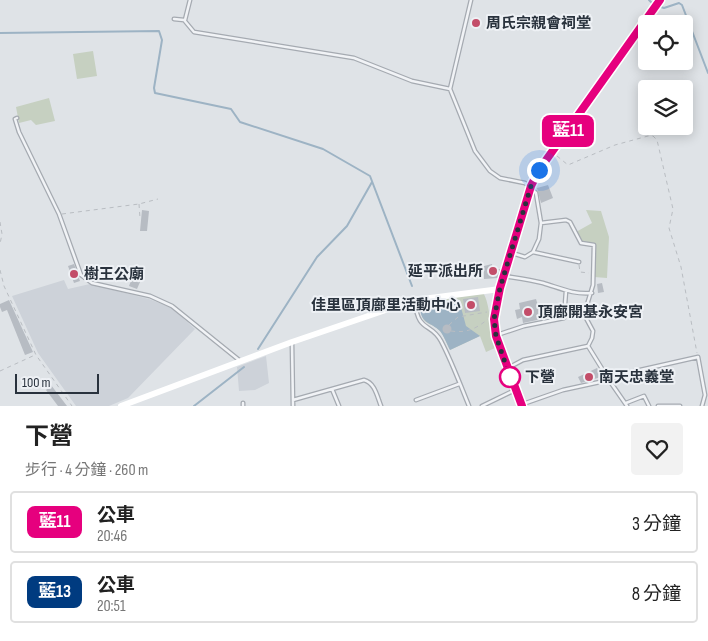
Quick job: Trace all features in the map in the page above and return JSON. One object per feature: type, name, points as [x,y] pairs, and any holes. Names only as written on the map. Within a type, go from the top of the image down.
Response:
[{"type":"street","points":[[522,405],[517,389],[506,368],[496,336],[494,319],[500,288],[531,186],[552,152],[660,0]]},
{"type":"street","points":[[121,406],[292,342],[415,300],[500,288]]},
{"type":"lane","points":[[184,20],[187,17],[190,0]]},
{"type":"lane","points":[[471,0],[450,88],[475,151],[490,171],[500,178],[531,186],[540,208],[541,223],[533,252],[525,257],[512,253]]},
{"type":"lane","points":[[174,20],[184,20]]},
{"type":"lane","points":[[184,20],[194,32],[354,58],[412,81],[450,88]]},
{"type":"lane","points":[[17,118],[15,119],[19,132],[59,214],[81,275],[86,280],[150,296],[172,306],[240,361]]},
{"type":"lane","points":[[541,223],[566,220],[570,222],[581,243],[594,245],[592,293],[586,308],[586,318],[593,331],[588,346]]},
{"type":"lane","points":[[533,252],[579,262]]},
{"type":"lane","points":[[504,276],[544,283],[566,291],[592,293]]},
{"type":"lane","points":[[496,336],[524,326],[564,318],[566,291]]},
{"type":"lane","points":[[415,300],[416,312],[421,323],[440,339],[469,406]]},
{"type":"lane","points":[[292,342],[293,406]]},
{"type":"lane","points":[[506,368],[523,360],[588,346]]},
{"type":"lane","points":[[588,346],[626,404],[644,396],[649,406]]},
{"type":"lane","points":[[522,405],[563,390],[698,357],[705,395],[702,406]]},
{"type":"lane","points":[[293,400],[364,380],[370,381],[381,406]]},
{"type":"lane","points":[[416,400],[460,384]]},
{"type":"lane","points":[[332,389],[338,406]]},
{"type":"lane","points":[[483,406],[517,389]]},
{"type":"lane","points":[[658,406],[680,406]]},
{"type":"path","points":[[552,152],[568,165],[616,145],[640,138],[653,136],[657,140],[673,209],[670,228],[681,267],[698,357]]},
{"type":"path","points":[[59,214],[139,204],[158,198]]},
{"type":"path","points":[[139,204],[140,218]]},
{"type":"path","points":[[0,222],[2,234],[0,244]]},
{"type":"path","points":[[579,262],[580,272],[592,274]]},
{"type":"path","points":[[0,270],[4,286],[36,355],[72,406]]},
{"type":"path","points":[[449,325],[462,316],[487,312]]},
{"type":"path","points":[[451,331],[458,333],[472,330],[488,319]]},
{"type":"path","points":[[0,371],[36,355]]},
{"type":"shaded area","points":[[64,280],[68,289],[90,284],[149,299],[172,308],[195,329],[128,398],[109,406],[76,406],[38,353],[12,296]]},
{"type":"shaded area","points":[[266,356],[269,383],[255,390],[239,391],[237,367]]},
{"type":"green space","points":[[93,51],[97,76],[77,79],[73,54]]},
{"type":"green space","points":[[49,98],[55,121],[36,125],[31,120],[19,123],[16,107]]},
{"type":"green space","points":[[586,210],[601,211],[609,237],[607,278],[594,277],[594,244],[581,241],[576,232],[592,223]]},
{"type":"green space","points":[[483,293],[487,303],[495,348],[486,352],[480,336],[450,350],[440,331],[424,320],[421,303]]},
{"type":"water","points":[[459,300],[466,326],[480,336],[450,350],[440,331],[424,319],[420,312],[420,306]]},
{"type":"building","points":[[548,185],[553,198],[541,203],[537,188]]},
{"type":"building","points":[[142,210],[149,211],[147,231],[140,231]]},
{"type":"building","name":"樹王公廟","points":[[74,264],[80,281],[74,283],[68,266]]},
{"type":"building","name":"延平派出所","points":[[492,264],[493,269],[501,269],[498,278],[484,279],[484,266]]},
{"type":"building","points":[[132,278],[140,282],[137,289],[129,286]]},
{"type":"building","points":[[602,283],[604,292],[598,293],[597,284]]},
{"type":"building","name":"佳里區頂廍里活動中心","points":[[478,297],[480,311],[465,313],[463,299]]},
{"type":"building","name":"頂廍開基永安宮","points":[[536,299],[542,319],[523,323],[522,317],[517,319],[515,310],[520,309],[519,303]]},
{"type":"building","points":[[9,300],[33,352],[25,355],[7,310],[2,312],[0,307],[0,304]]},
{"type":"building","points":[[447,325],[451,329],[447,333],[443,329]]},
{"type":"building","name":"南天忠義堂","points":[[597,368],[601,377],[581,383],[578,377]]},
{"type":"building","points":[[51,385],[67,406],[58,406],[46,390]]},
{"type":"waterway","points":[[649,0],[652,3]]},
{"type":"waterway","points":[[661,7],[664,8],[679,3],[682,5],[708,73]]},
{"type":"waterway","points":[[0,33],[159,31],[162,40],[154,88],[155,93],[231,109],[240,122],[323,149],[370,176],[412,286]]},
{"type":"waterway","points":[[258,349],[317,257],[347,226],[372,182]]},
{"type":"waterway","points":[[194,406],[244,367]]},
{"type":"bus line","name":"藍11","points":[[522,406],[517,389],[506,368],[496,336],[494,319],[500,288],[531,186],[539,170],[660,0]]},
{"type":"place","name":"周氏宗親會祠堂","points":[[476,23]]},
{"type":"place","name":"延平派出所","points":[[493,271]]},
{"type":"place","name":"樹王公廟","points":[[74,274]]},
{"type":"place","name":"佳里區頂廍里活動中心","points":[[471,305]]},
{"type":"place","name":"頂廍開基永安宮","points":[[528,312]]},
{"type":"place","name":"下營","points":[[510,377]]},
{"type":"place","name":"南天忠義堂","points":[[589,377]]},
{"type":"route","points":[[510,377],[496,336],[494,319],[500,288],[531,186],[539,170]]}]
